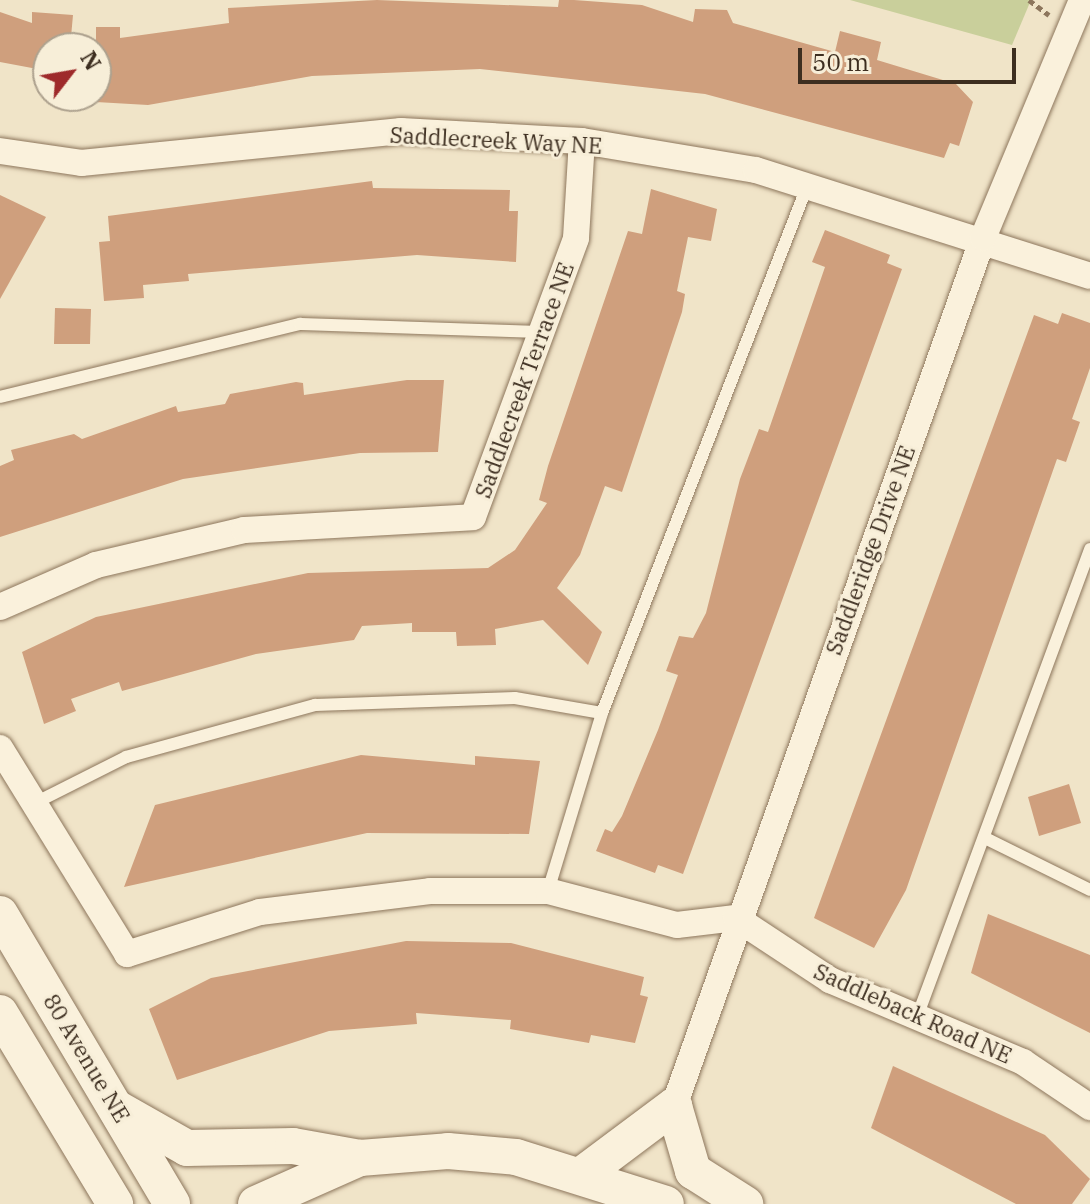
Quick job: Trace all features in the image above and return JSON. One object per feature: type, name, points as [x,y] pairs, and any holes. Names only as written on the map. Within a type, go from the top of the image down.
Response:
[{"type":"main road","name":"80 Avenue NE","points":[[0,914],[172,1204]]},
{"type":"main road","points":[[0,1013],[115,1204]]},
{"type":"main road","points":[[43,1084],[85,1204]]},
{"type":"main road","points":[[583,1174],[674,1106],[693,1171],[745,1204]]},
{"type":"main road","points":[[118,1109],[187,1148],[293,1146],[360,1158],[448,1151],[516,1157],[583,1174],[666,1204]]},
{"type":"main road","points":[[256,1204],[360,1158]]},
{"type":"street","name":"Saddleridge Drive NE","points":[[674,1106],[736,918],[983,238],[1082,0]]},
{"type":"street","name":"Saddlecreek Way NE","points":[[0,151],[81,163],[401,131],[582,141],[808,184],[983,238]]},
{"type":"street","name":"Saddlecreek Terrace NE","points":[[0,607],[96,565],[244,530],[473,517],[576,238],[582,141]]},
{"type":"street","points":[[983,238],[1090,276]]},
{"type":"street","points":[[0,748],[127,954],[260,912],[327,901],[548,891],[677,925],[736,918]]},
{"type":"street","name":"Saddleback Road NE","points":[[736,918],[830,980],[1023,1062],[1090,1107]]},
{"type":"lane","points":[[548,891],[602,713],[808,184]]},
{"type":"lane","points":[[0,397],[300,324],[541,332]]},
{"type":"lane","points":[[917,1017],[1090,549]]},
{"type":"lane","points":[[35,803],[126,757],[315,705],[515,698],[602,713]]},
{"type":"lane","points":[[985,838],[1090,890]]},
{"type":"green space","points":[[850,0],[1031,0],[1012,45]]},
{"type":"building","points":[[377,0],[558,7],[559,0],[574,0],[642,5],[693,22],[695,9],[727,10],[733,23],[835,52],[840,31],[881,42],[877,60],[956,84],[973,102],[959,146],[950,143],[944,158],[705,94],[480,69],[312,76],[148,105],[112,103],[112,32],[96,32],[96,27],[120,27],[120,38],[229,23],[228,8]]},
{"type":"building","points":[[0,12],[32,23],[32,12],[73,15],[71,32],[32,32],[32,68],[0,62]]},
{"type":"building","points":[[372,181],[373,188],[510,190],[509,211],[518,211],[516,262],[417,255],[188,274],[189,281],[143,285],[144,298],[104,301],[99,242],[110,241],[108,216]]},
{"type":"building","points":[[651,189],[717,209],[711,241],[688,237],[677,291],[685,294],[682,312],[622,492],[605,486],[580,555],[557,588],[602,632],[588,665],[543,620],[495,629],[496,645],[457,646],[456,632],[412,632],[412,623],[362,626],[354,640],[256,654],[122,691],[119,682],[71,699],[76,711],[44,724],[22,652],[96,617],[308,573],[488,568],[515,550],[547,503],[539,500],[548,466],[628,231],[642,234]]},
{"type":"building","points":[[0,195],[46,217],[0,299]]},
{"type":"building","points":[[825,230],[890,255],[887,263],[902,269],[683,874],[658,865],[655,873],[596,851],[605,829],[612,832],[622,816],[658,730],[678,675],[666,671],[679,636],[693,638],[706,613],[740,479],[759,429],[768,432],[825,267],[812,262]]},
{"type":"building","points":[[55,308],[91,309],[90,344],[54,344]]},
{"type":"building","points":[[1062,313],[1090,323],[1090,368],[1072,419],[1080,422],[1066,462],[1057,459],[906,890],[874,948],[814,918],[1034,315],[1058,324]]},
{"type":"building","points":[[407,380],[444,380],[438,452],[360,453],[183,479],[0,537],[0,466],[14,460],[11,450],[74,434],[82,439],[176,406],[178,412],[225,404],[230,394],[296,382],[303,383],[304,395]]},
{"type":"building","points":[[361,755],[475,765],[475,756],[540,761],[529,834],[367,833],[124,887],[155,805]]},
{"type":"building","points":[[1069,784],[1081,823],[1039,836],[1028,797]]},
{"type":"building","points":[[988,914],[1090,955],[1090,1033],[971,973]]},
{"type":"building","points":[[406,941],[511,943],[644,977],[640,995],[648,997],[635,1043],[591,1035],[589,1043],[510,1029],[511,1020],[416,1013],[417,1024],[329,1031],[177,1080],[149,1009],[211,978]]},
{"type":"building","points":[[893,1066],[1045,1135],[1090,1179],[1072,1204],[1016,1204],[871,1128]]}]
